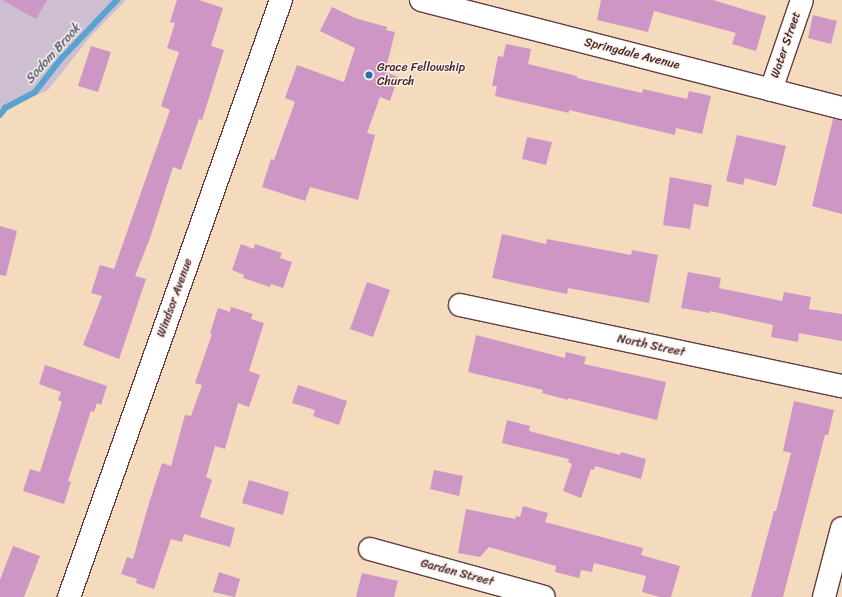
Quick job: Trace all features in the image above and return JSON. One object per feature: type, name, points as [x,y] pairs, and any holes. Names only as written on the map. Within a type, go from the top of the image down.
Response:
[{"type":"street","name":"Windsor Avenue","points":[[69,597],[282,0]]},
{"type":"street","name":"Springdale Avenue","points":[[421,0],[842,108]]},
{"type":"street","name":"Water Street","points":[[771,90],[802,0]]},
{"type":"street","name":"North Street","points":[[460,304],[842,386]]},
{"type":"street","points":[[824,597],[842,528]]},
{"type":"street","name":"Garden Street","points":[[370,549],[544,597]]},
{"type":"shaded area","points":[[0,0],[126,0],[90,37],[48,90],[5,108],[0,114]]},
{"type":"building","points":[[2,0],[47,0],[36,19]]},
{"type":"building","points":[[177,0],[199,0],[223,8],[211,46],[224,50],[202,120],[199,119],[181,170],[173,167],[150,238],[135,276],[146,279],[119,359],[83,345],[102,296],[91,293],[100,265],[114,269],[170,110],[161,106],[179,52],[167,48],[175,23],[170,22]]},
{"type":"building","points":[[601,0],[713,0],[766,16],[756,51],[732,44],[736,33],[654,11],[648,32],[597,20]]},
{"type":"building","points":[[332,7],[355,18],[387,27],[386,30],[395,32],[385,72],[398,77],[390,101],[380,97],[367,133],[375,135],[358,200],[310,187],[305,201],[262,187],[271,159],[274,160],[295,102],[285,98],[297,65],[344,82],[355,48],[320,31]]},
{"type":"building","points":[[813,15],[837,21],[831,44],[808,38]]},
{"type":"building","points":[[506,44],[531,49],[528,64],[577,76],[577,78],[642,93],[643,89],[687,99],[689,91],[711,96],[702,134],[676,128],[675,135],[569,110],[569,113],[495,96],[497,86],[492,86],[498,56],[503,57]]},
{"type":"building","points":[[91,46],[111,52],[98,92],[78,86]]},
{"type":"building","points":[[833,119],[842,120],[842,214],[812,206]]},
{"type":"building","points":[[737,135],[786,146],[776,186],[745,178],[743,185],[726,181]]},
{"type":"building","points":[[527,137],[552,142],[546,165],[522,159]]},
{"type":"building","points":[[670,177],[712,185],[708,207],[694,204],[690,229],[663,225]]},
{"type":"building","points":[[0,226],[17,231],[6,276],[0,275]]},
{"type":"building","points":[[502,234],[546,244],[547,239],[631,255],[632,250],[658,255],[649,303],[568,288],[567,294],[492,278]]},
{"type":"building","points":[[241,244],[254,249],[255,244],[282,253],[280,258],[292,262],[283,288],[271,284],[270,287],[243,278],[244,275],[232,270]]},
{"type":"building","points":[[688,272],[721,278],[719,288],[782,301],[784,292],[811,297],[809,309],[842,314],[842,341],[799,333],[798,342],[771,337],[773,325],[710,311],[710,313],[681,308]]},
{"type":"building","points":[[367,282],[390,290],[373,337],[350,329]]},
{"type":"building","points":[[231,307],[253,314],[251,319],[264,323],[249,371],[260,375],[249,407],[238,403],[225,449],[215,446],[206,477],[212,480],[200,517],[235,528],[230,547],[184,534],[182,542],[171,539],[154,589],[136,583],[137,579],[121,574],[127,557],[133,559],[162,463],[171,466],[185,415],[191,416],[202,385],[195,383],[212,334],[210,333],[218,308],[230,312]]},
{"type":"building","points":[[476,335],[565,358],[566,352],[586,357],[584,364],[666,382],[657,420],[568,398],[568,400],[542,393],[543,390],[468,372]]},
{"type":"building","points":[[45,365],[107,386],[101,405],[97,403],[94,412],[91,411],[68,481],[71,482],[64,504],[23,491],[30,469],[40,472],[62,402],[58,400],[61,392],[39,384]]},
{"type":"building","points":[[298,385],[347,401],[339,425],[313,416],[315,410],[292,403]]},
{"type":"building","points":[[794,401],[834,410],[828,435],[825,435],[783,597],[751,597],[791,453],[783,451]]},
{"type":"building","points":[[507,420],[530,426],[529,431],[620,455],[621,452],[646,459],[641,479],[595,466],[594,470],[591,469],[581,498],[563,491],[572,464],[568,462],[569,459],[502,443]]},
{"type":"building","points":[[434,470],[463,476],[459,496],[430,489]]},
{"type":"building","points":[[249,480],[289,492],[283,515],[242,503]]},
{"type":"building","points":[[523,506],[548,513],[545,522],[643,548],[641,555],[680,566],[671,597],[660,597],[642,592],[646,576],[594,563],[592,572],[581,570],[579,578],[555,572],[556,566],[489,547],[480,557],[458,553],[466,509],[515,519],[516,516],[520,517]]},
{"type":"building","points":[[13,546],[40,556],[24,597],[0,597],[0,580]]},
{"type":"building","points":[[219,572],[240,579],[235,597],[213,592]]},
{"type":"building","points":[[362,573],[398,581],[394,597],[356,597]]},
{"type":"waterway","name":"Sodom Brook","points":[[0,115],[5,108],[35,92],[60,60],[117,0]]},
{"type":"place","name":"Grace Fellowship Church","points":[[369,75]]}]
